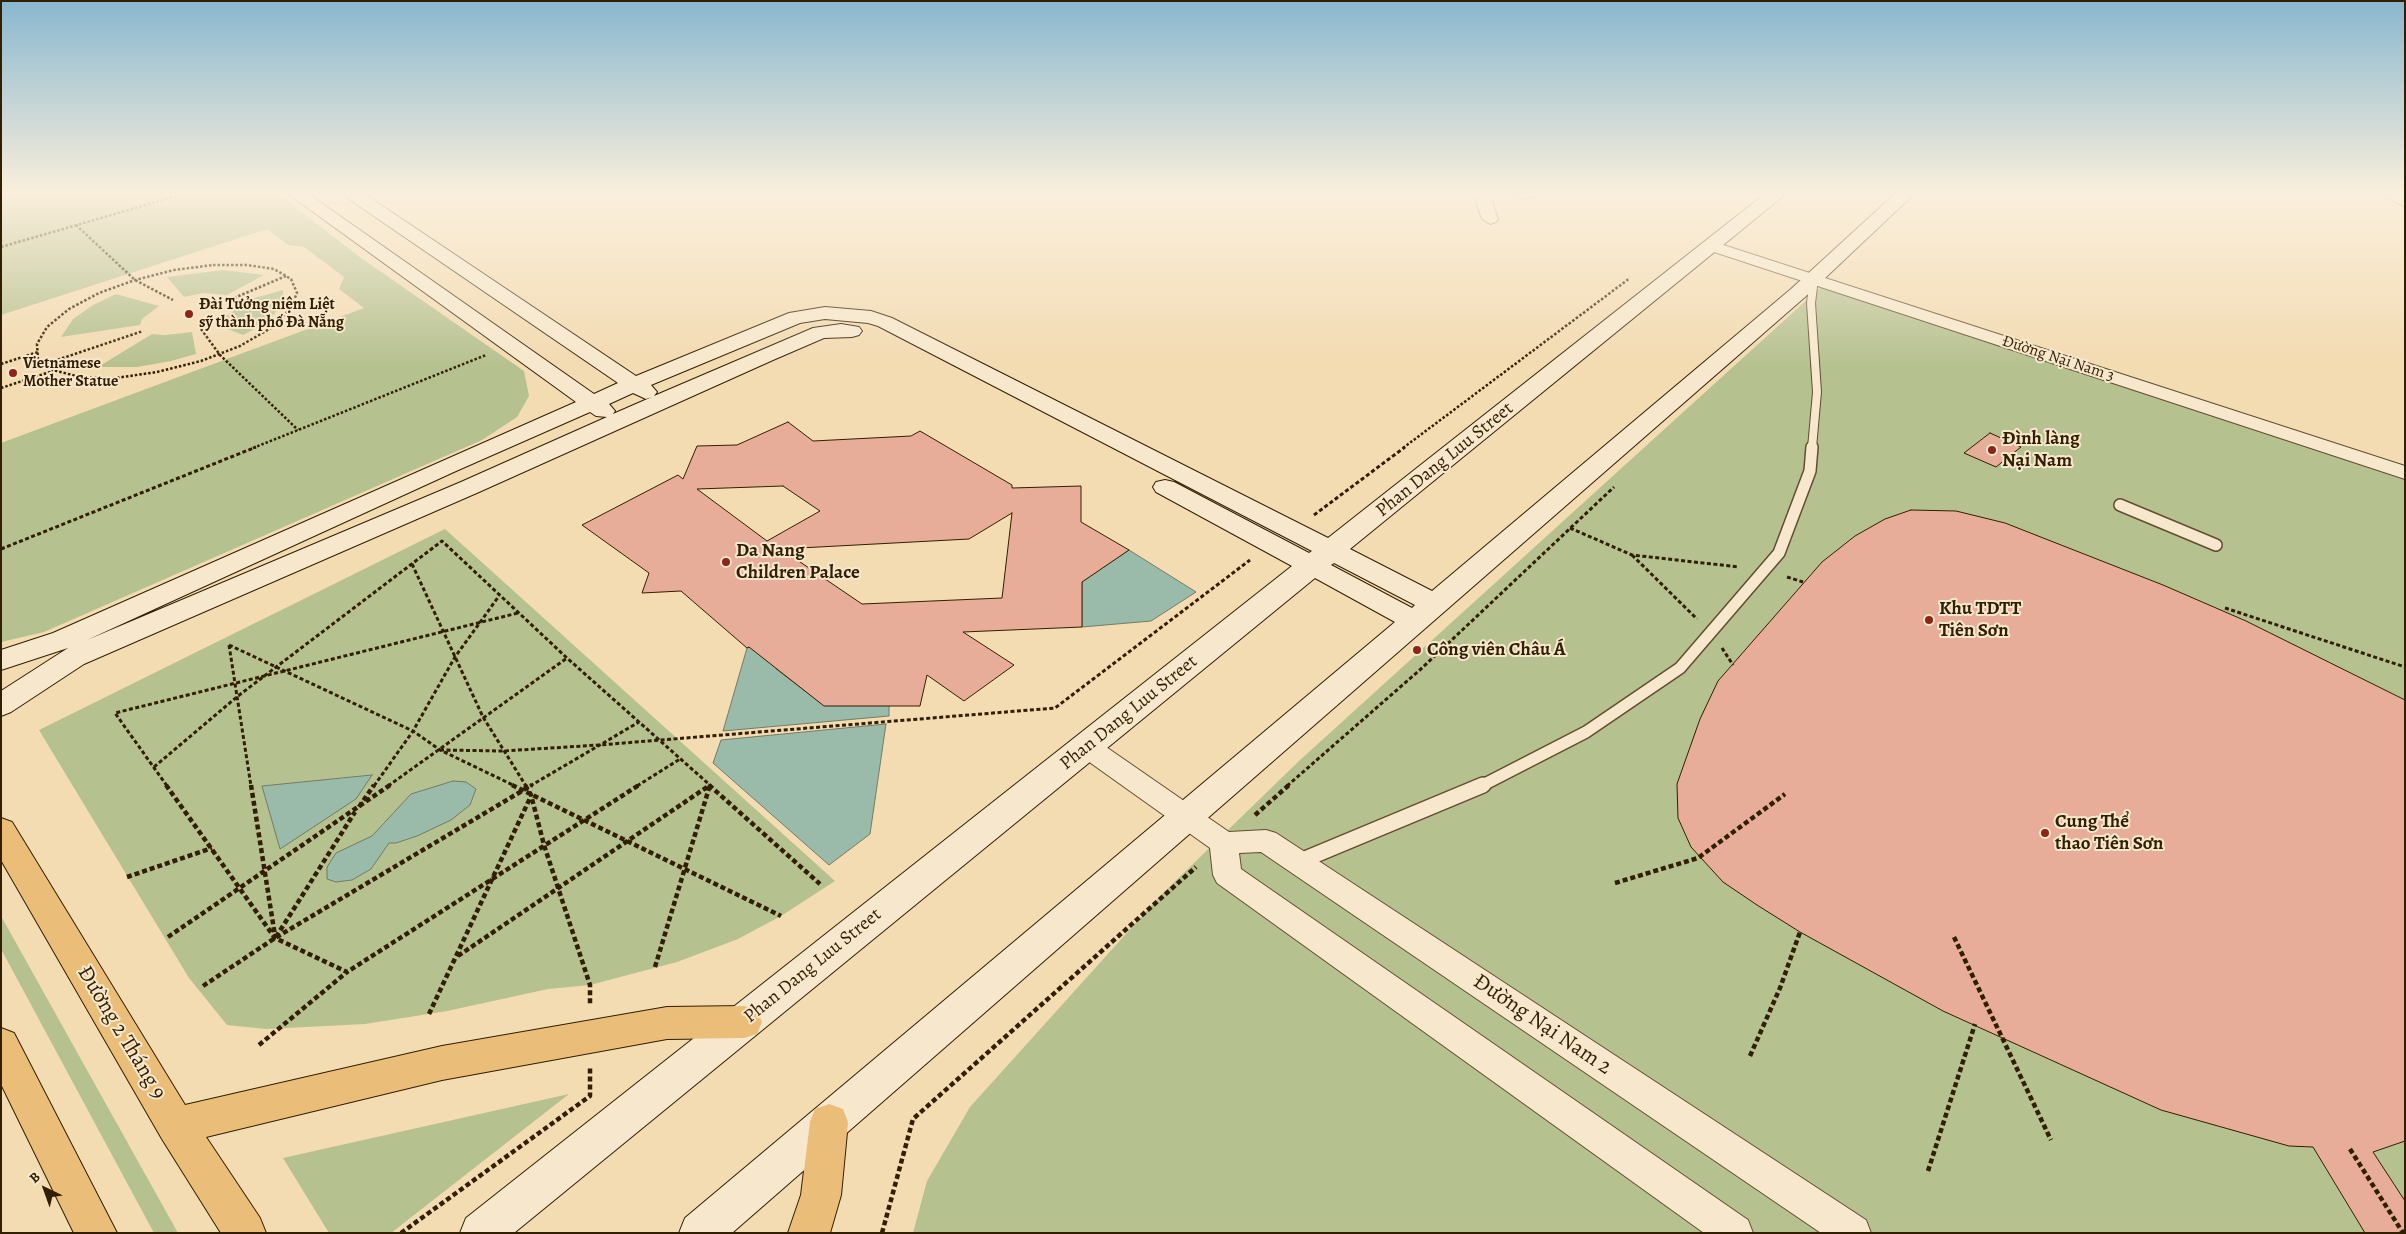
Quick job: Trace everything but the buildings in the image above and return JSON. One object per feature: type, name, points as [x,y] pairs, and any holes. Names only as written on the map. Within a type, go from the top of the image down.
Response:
[{"type":"main road","name":"Đường 2 Tháng 9","points":[[1,832],[176,1126],[245,1233]]},
{"type":"main road","points":[[176,1126],[442,1063],[667,1023],[744,1022]]},
{"type":"main road","points":[[1,1045],[96,1233]]},
{"type":"main road","points":[[809,1233],[822,1196],[829,1122]]},
{"type":"street","points":[[381,251],[617,421]]},
{"type":"street","points":[[439,251],[659,402]]},
{"type":"street","name":"Phan Dang Luu Street","points":[[481,1233],[1705,251]]},
{"type":"street","name":"Đường Nại Nam 3","points":[[1725,251],[2405,473]]},
{"type":"street","points":[[700,1233],[1814,280],[1845,251]]},
{"type":"street","points":[[458,308],[500,292]]},
{"type":"street","points":[[1,660],[63,640],[739,338],[796,317],[825,313],[871,316],[1292,531],[1323,558]]},
{"type":"street","points":[[1,706],[74,657],[470,487],[820,332],[841,330],[870,334],[1323,558],[1425,612]]},
{"type":"street","points":[[1087,746],[1224,843],[1227,875],[1736,1233]]},
{"type":"street","name":"Đường Nại Nam 2","points":[[1224,843],[1266,841],[1853,1233]]},
{"type":"lane","points":[[1298,862],[1470,792],[1594,727],[1680,668],[1712,633],[1779,553],[1810,471],[1817,392],[1811,303],[1814,280]]},
{"type":"lane","points":[[2120,505],[2216,545]]},
{"type":"path","points":[[103,251],[134,280],[173,300]]},
{"type":"path","points":[[247,264],[274,269],[286,276],[291,279],[297,293],[290,310],[271,328],[220,355],[157,372],[116,378],[80,377],[53,370],[38,359],[37,344],[47,327],[69,309],[99,293],[134,280],[174,270],[212,265],[247,264]]},
{"type":"path","points":[[234,298],[286,276]]},
{"type":"path","points":[[1292,531],[1633,276]]},
{"type":"path","points":[[201,329],[220,355],[298,430]]},
{"type":"path","points":[[45,364],[143,330]]},
{"type":"path","points":[[1,364],[38,352]]},
{"type":"path","points":[[1,549],[494,352]]},
{"type":"path","points":[[1,388],[53,370]]},
{"type":"path","points":[[882,1233],[913,1120],[1422,668],[1620,481]]},
{"type":"path","points":[[1570,528],[1632,555],[1764,570]]},
{"type":"path","points":[[154,768],[238,696],[442,541],[567,658],[820,884]]},
{"type":"path","points":[[1632,555],[1712,633]]},
{"type":"path","points":[[440,750],[503,751],[599,745],[1056,708],[1254,558]]},
{"type":"path","points":[[412,564],[483,716],[524,789]]},
{"type":"path","points":[[275,938],[357,809],[413,731],[455,657],[499,596]]},
{"type":"path","points":[[2225,608],[2405,667]]},
{"type":"path","points":[[347,972],[275,938],[115,713],[518,613]]},
{"type":"path","points":[[275,938],[229,645],[413,731],[440,750],[524,789],[531,795],[624,842],[780,916]]},
{"type":"path","points":[[168,937],[357,809],[440,750],[483,716],[567,658]]},
{"type":"path","points":[[203,986],[275,938],[639,722]]},
{"type":"path","points":[[259,1045],[347,972],[581,820],[680,759]]},
{"type":"path","points":[[458,956],[710,785]]},
{"type":"path","points":[[655,967],[710,785]]},
{"type":"path","points":[[1614,884],[1698,858],[1785,794]]},
{"type":"path","points":[[401,1233],[590,1096],[590,985],[544,845],[531,795]]},
{"type":"path","points":[[429,1014],[458,956],[531,795]]},
{"type":"path","points":[[127,877],[212,848]]},
{"type":"path","points":[[1750,1056],[1780,988],[1800,932]]},
{"type":"path","points":[[1954,937],[2051,1140]]},
{"type":"path","points":[[1928,1171],[1975,1024]]},
{"type":"path","points":[[2350,1149],[2403,1233]]},
{"type":"green space","points":[[1,251],[200,251],[1,315]]},
{"type":"green space","points":[[309,251],[351,251],[524,371],[529,396],[517,417],[482,440],[44,632],[1,642],[1,443],[364,308],[339,289],[344,277]]},
{"type":"green space","points":[[223,270],[264,275],[227,295],[203,293],[184,297],[167,277]]},
{"type":"green space","name":"Khu TDTT Tiên Sơn","points":[[1821,287],[2405,479],[2405,1233],[913,1233],[927,1181],[970,1107],[1161,895],[1299,761]]},
{"type":"green space","points":[[283,290],[283,301],[275,313],[258,327],[243,335],[215,324],[235,310],[237,303]]},
{"type":"green space","points":[[116,294],[159,306],[142,319],[140,325],[61,337],[73,319],[93,305]]},
{"type":"green space","points":[[192,332],[196,354],[137,367],[98,367],[152,334],[165,335]]},
{"type":"green space","points":[[445,529],[835,881],[781,916],[738,939],[677,962],[590,985],[548,989],[447,1011],[365,1024],[266,1029],[227,1025],[189,978],[39,730]]},
{"type":"green space","points":[[1,916],[178,1233],[154,1233],[1,949]]},
{"type":"green space","points":[[569,1094],[391,1233],[329,1233],[283,1158]]},
{"type":"shaded area","points":[[1129,550],[1196,592],[1151,621],[1082,627],[1082,582]]},
{"type":"shaded area","points":[[794,621],[776,669],[822,704],[848,687],[889,706],[889,716],[723,731],[747,648]]},
{"type":"shaded area","points":[[886,724],[870,834],[829,865],[713,763],[721,740]]},
{"type":"shaded area","points":[[372,775],[356,799],[280,849],[262,786]]},
{"type":"shaded area","points":[[453,781],[466,782],[476,789],[470,805],[451,820],[417,836],[396,843],[389,843],[371,869],[352,880],[336,882],[327,879],[327,867],[336,853],[372,836],[411,794]]},
{"type":"place","name":"Đài Tưởng niệm Liệt sỹ thành phố Đà Nẵng","points":[[189,314]]},
{"type":"place","name":"Vietnamese Mother Statue","points":[[13,373]]},
{"type":"place","name":"Đình làng Nại Nam","points":[[1992,450]]},
{"type":"place","name":"Da Nang Children Palace","points":[[726,562]]},
{"type":"place","name":"Khu TDTT Tiên Sơn","points":[[1929,620]]},
{"type":"place","name":"Công viên Châu Á","points":[[1417,650]]},
{"type":"place","name":"Cung Thể thao Tiên Sơn","points":[[2045,833]]}]
